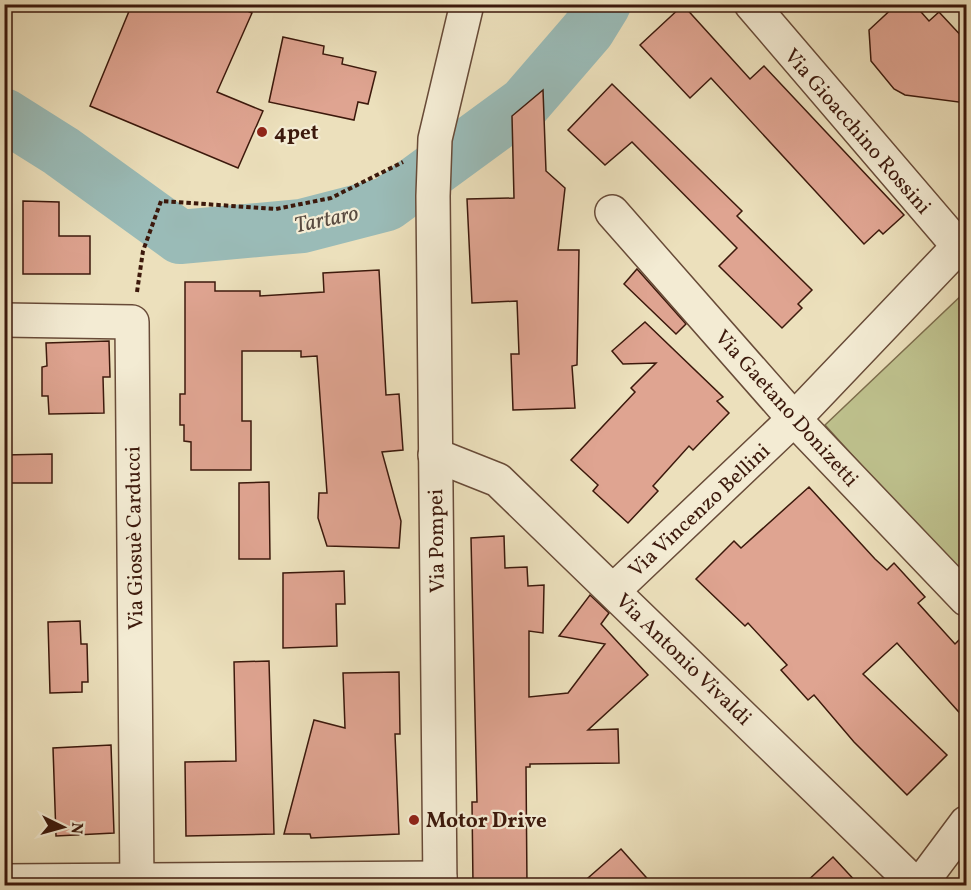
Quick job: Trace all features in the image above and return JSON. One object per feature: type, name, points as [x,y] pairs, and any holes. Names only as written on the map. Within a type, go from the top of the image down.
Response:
[{"type":"street","name":"Via Pompei","points":[[440,882],[433,196],[435,140],[467,4]]},
{"type":"street","name":"Via Gioacchino Rossini","points":[[751,4],[962,251]]},
{"type":"street","name":"Via Gaetano Donizetti","points":[[612,212],[794,419],[966,599]]},
{"type":"street","name":"Via Vincenzo Bellini","points":[[614,590],[794,419],[962,251]]},
{"type":"street","points":[[4,320],[132,322]]},
{"type":"street","name":"Via Giosuè Carducci","points":[[132,322],[137,883]]},
{"type":"street","name":"Via Antonio Vivaldi","points":[[435,455],[498,480],[918,885]]},
{"type":"street","points":[[918,885],[966,823]]},
{"type":"street","points":[[4,881],[440,882]]},
{"type":"path","points":[[132,322],[143,251],[161,201],[276,209],[332,198],[394,168],[435,140]]},
{"type":"green space","points":[[966,291],[966,581],[825,425]]},
{"type":"building","points":[[132,4],[232,4],[252,13],[217,92],[263,111],[238,168],[90,106]]},
{"type":"building","points":[[897,4],[914,4],[929,21],[939,12],[966,41],[966,103],[905,95],[894,89],[871,61],[869,30]]},
{"type":"building","points":[[683,5],[750,79],[764,66],[904,215],[883,234],[879,230],[864,244],[711,78],[690,98],[640,45]]},
{"type":"building","points":[[283,37],[324,46],[323,54],[343,58],[342,64],[376,72],[368,104],[358,102],[354,120],[269,102]]},
{"type":"building","points":[[612,84],[742,211],[737,216],[812,290],[798,304],[802,308],[782,328],[719,266],[737,248],[632,142],[605,165],[568,130]]},
{"type":"building","points":[[543,90],[546,171],[565,188],[558,250],[579,250],[577,365],[572,366],[575,408],[513,410],[511,354],[519,354],[517,301],[472,303],[467,199],[514,198],[512,116]]},
{"type":"building","points":[[23,201],[59,202],[59,236],[90,236],[90,274],[23,274]]},
{"type":"building","points":[[637,269],[686,324],[676,334],[624,284]]},
{"type":"building","points":[[379,270],[386,395],[399,394],[403,450],[382,452],[401,521],[399,548],[327,546],[318,518],[319,493],[327,493],[317,356],[301,357],[301,351],[242,351],[242,421],[251,421],[251,470],[191,470],[191,442],[184,441],[184,425],[180,425],[180,394],[185,394],[185,282],[215,282],[215,291],[260,291],[260,296],[324,292],[323,273]]},
{"type":"building","points":[[645,322],[723,397],[717,401],[729,413],[693,450],[689,446],[653,486],[658,491],[628,523],[593,491],[598,485],[571,460],[635,392],[631,388],[656,363],[623,364],[612,351]]},
{"type":"building","points":[[109,341],[110,377],[103,377],[104,413],[49,414],[48,396],[42,396],[42,367],[47,366],[46,343]]},
{"type":"building","points":[[52,454],[52,483],[4,483],[4,455]]},
{"type":"building","points":[[269,482],[270,559],[239,559],[239,483]]},
{"type":"building","points":[[809,487],[887,570],[894,563],[925,597],[918,603],[955,644],[966,633],[966,720],[897,643],[863,674],[947,755],[907,795],[854,742],[814,695],[808,700],[781,670],[787,665],[748,623],[745,626],[696,579],[734,541],[741,548]]},
{"type":"building","points":[[504,536],[505,568],[527,567],[528,586],[544,585],[543,633],[529,631],[529,697],[568,693],[605,644],[559,636],[590,595],[609,613],[601,624],[648,675],[588,730],[618,729],[619,763],[530,764],[530,767],[526,767],[527,885],[473,885],[472,802],[477,802],[471,538]]},
{"type":"building","points":[[344,571],[345,604],[336,604],[337,646],[283,648],[283,573]]},
{"type":"building","points":[[80,621],[81,644],[87,644],[88,682],[82,682],[82,692],[50,693],[48,622]]},
{"type":"building","points":[[269,661],[274,834],[186,836],[185,762],[236,761],[234,662]]},
{"type":"building","points":[[399,672],[400,734],[395,734],[399,834],[311,838],[310,834],[284,834],[314,720],[345,728],[343,673]]},
{"type":"building","points":[[111,745],[114,833],[56,836],[53,748]]},
{"type":"building","points":[[621,849],[653,885],[580,885]]},
{"type":"building","points":[[833,857],[859,885],[803,885]]},
{"type":"waterway","name":"Tartaro","points":[[4,115],[61,151],[180,237],[302,226],[387,204],[525,103],[588,30],[604,4]]},
{"type":"place","name":"4pet","points":[[262,132]]},
{"type":"place","name":"Motor Drive","points":[[414,820]]}]
